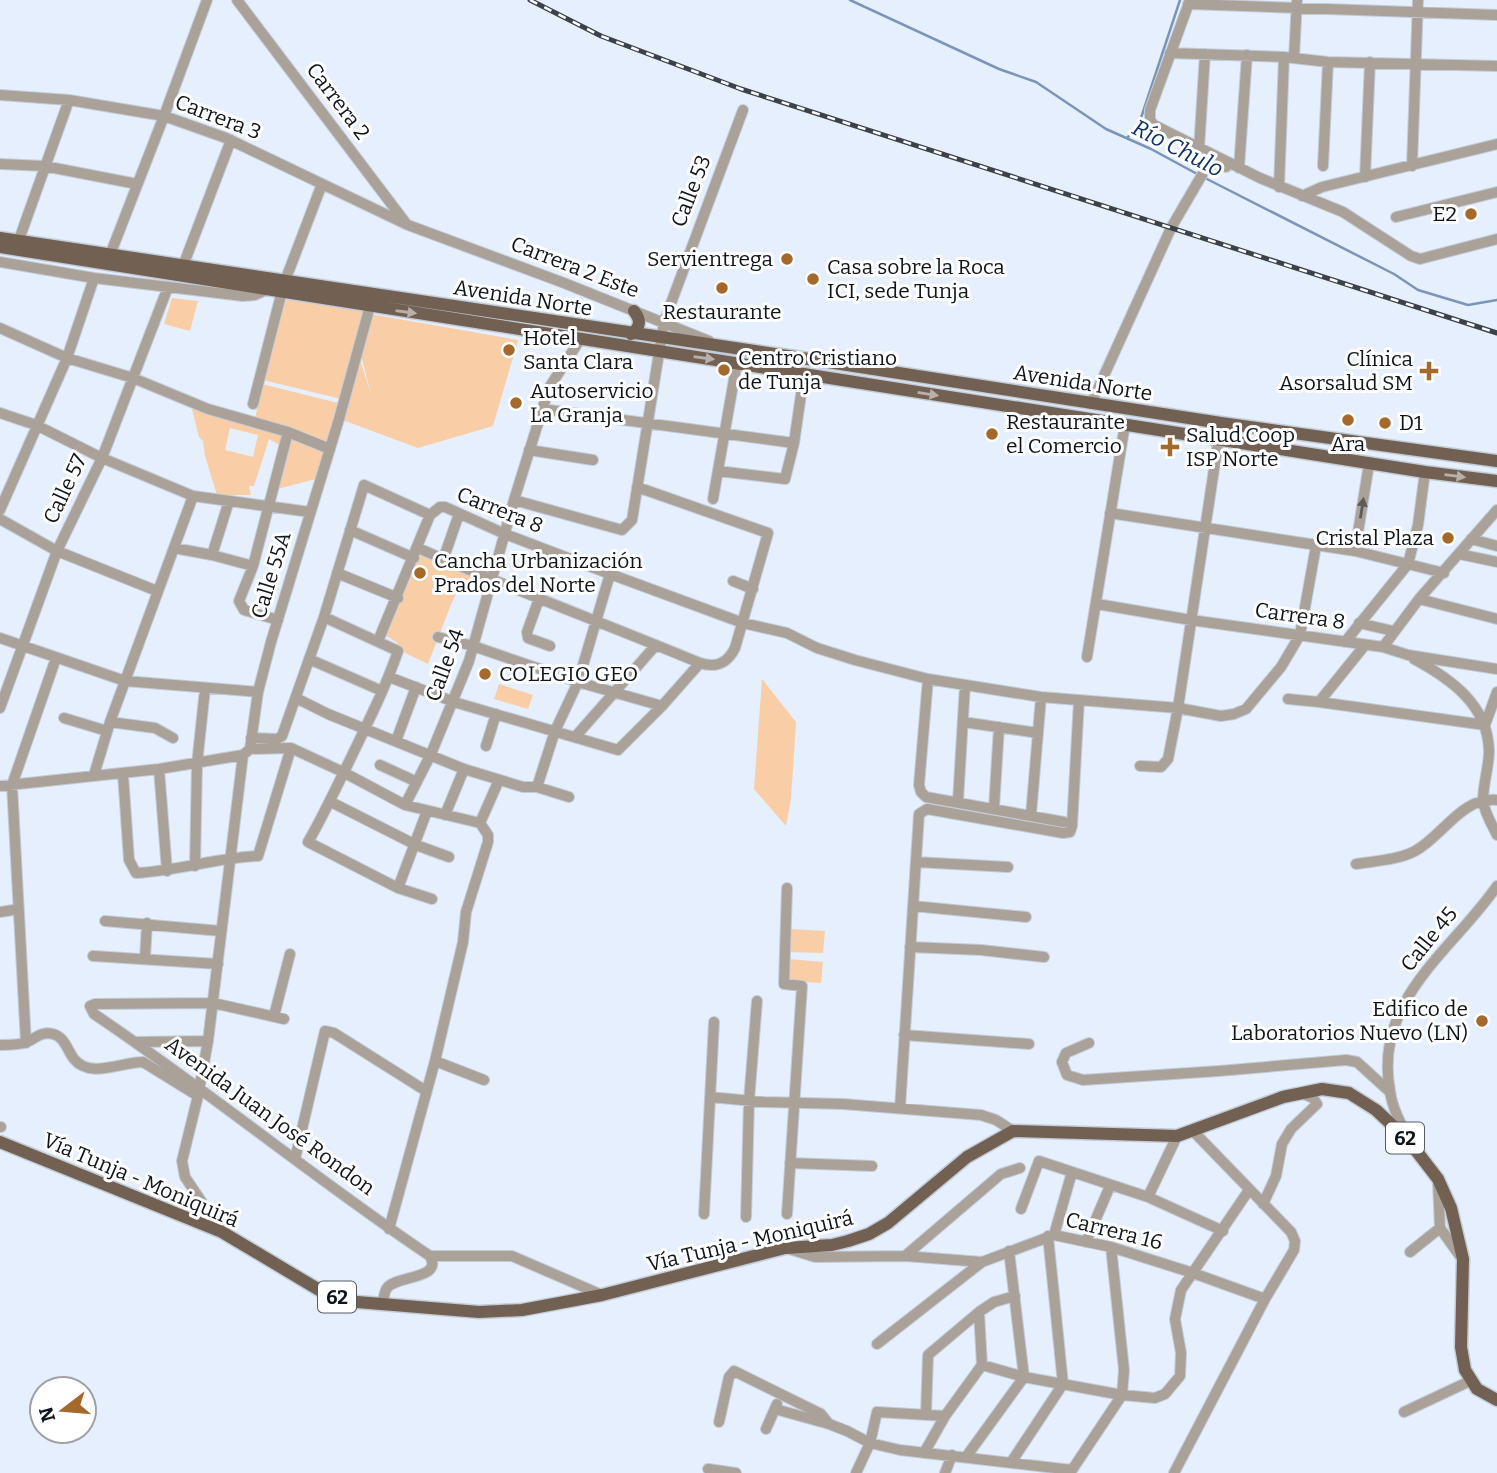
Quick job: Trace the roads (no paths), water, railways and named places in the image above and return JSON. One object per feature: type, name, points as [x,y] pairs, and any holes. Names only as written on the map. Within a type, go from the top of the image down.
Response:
[{"type":"main road","name":"Avenida Norte","points":[[1,243],[110,254],[284,286],[370,306],[581,338],[727,349],[815,360],[1091,404],[1497,461]]},
{"type":"main road","name":"Avenida Norte","points":[[16,245],[268,289],[284,286],[631,334],[659,345],[804,374],[1369,464],[1497,481]]},
{"type":"main road","points":[[631,334],[637,330],[640,323],[639,316],[634,311]]},
{"type":"main road","name":"62","points":[[1013,1131],[1177,1136],[1283,1097],[1322,1089],[1349,1093],[1376,1110],[1408,1140],[1438,1179],[1451,1208],[1463,1259],[1461,1347],[1470,1381]]},
{"type":"main road","name":"Vía Tunja - Moniquirá","points":[[0,1142],[222,1232],[321,1292],[345,1301],[479,1312],[522,1310],[602,1295],[785,1248],[832,1245],[869,1234],[901,1214],[967,1157],[1013,1131]]},
{"type":"main road","points":[[1470,1381],[1485,1396],[1497,1400]]},
{"type":"street","points":[[110,254],[207,0]]},
{"type":"street","name":"Carrera 2","points":[[237,0],[408,225]]},
{"type":"street","points":[[1412,166],[1418,0]]},
{"type":"street","points":[[1206,168],[1204,160],[1193,149],[1159,130],[1149,115],[1189,2],[1297,4],[1497,15]]},
{"type":"street","points":[[1279,187],[1289,57],[1297,4]]},
{"type":"street","points":[[1170,53],[1289,57],[1328,62],[1497,66]]},
{"type":"street","points":[[1199,149],[1205,54]]},
{"type":"street","points":[[1239,168],[1247,55]]},
{"type":"street","points":[[1323,166],[1328,62]]},
{"type":"street","points":[[1365,177],[1370,62]]},
{"type":"street","name":"Carrera 3","points":[[0,95],[69,100],[164,116],[231,140],[408,225]]},
{"type":"street","points":[[11,264],[69,100]]},
{"type":"street","name":"Calle 53","points":[[514,500],[622,530],[632,520],[664,322],[743,110]]},
{"type":"street","points":[[1155,125],[1279,187],[1343,212],[1411,256],[1420,259],[1497,239]]},
{"type":"street","points":[[183,266],[231,140]]},
{"type":"street","points":[[1302,196],[1321,187],[1497,144]]},
{"type":"street","points":[[0,164],[44,166],[137,184]]},
{"type":"street","points":[[1091,404],[1171,228],[1206,168],[1215,164],[1221,165],[1260,178]]},
{"type":"street","points":[[253,404],[284,286],[322,184]]},
{"type":"street","points":[[1396,217],[1497,192]]},
{"type":"street","name":"Carrera 2 Este","points":[[408,225],[664,322],[727,349]]},
{"type":"street","name":"Avenida Norte","points":[[0,262],[94,278],[243,296],[255,295],[268,289]]},
{"type":"street","points":[[0,510],[67,358],[94,278]]},
{"type":"street","name":"Calle 57","points":[[0,708],[57,551],[102,458],[168,287]]},
{"type":"street","name":"Calle 55A","points":[[222,1232],[182,1170],[182,1161],[208,1041],[246,752],[251,738],[258,692],[278,620],[370,306]]},
{"type":"street","points":[[0,328],[67,358],[133,377],[208,410],[288,432],[330,449]]},
{"type":"street","name":"Calle 54","points":[[405,805],[454,702],[549,388],[581,338]]},
{"type":"street","points":[[713,499],[737,362]]},
{"type":"street","points":[[718,471],[785,479],[794,443],[804,374]]},
{"type":"street","points":[[542,409],[794,443]]},
{"type":"street","points":[[0,413],[36,425],[102,458],[193,496],[310,512]]},
{"type":"street","points":[[1140,766],[1161,767],[1166,763],[1178,708],[1221,423]]},
{"type":"street","points":[[1087,657],[1125,424]]},
{"type":"street","points":[[278,620],[244,610],[239,601],[253,566],[288,432]]},
{"type":"street","points":[[529,450],[593,460]]},
{"type":"street","points":[[1355,551],[1369,464]]},
{"type":"street","points":[[1345,642],[1408,564],[1418,525],[1425,472]]},
{"type":"street","name":"Carrera 8","points":[[350,530],[364,485],[430,515],[440,507],[610,574],[743,623],[787,633],[817,648],[855,660],[928,679],[1041,697],[1178,708],[1221,716],[1234,714],[1242,712],[1254,700],[1286,660],[1300,635]]},
{"type":"street","points":[[251,738],[277,739],[282,736],[324,617],[350,530],[443,560],[710,667],[721,664],[730,657],[743,623],[768,533],[637,487]]},
{"type":"street","points":[[94,775],[108,726],[193,496]]},
{"type":"street","points":[[212,555],[229,501]]},
{"type":"street","points":[[1383,647],[1419,599],[1497,510]]},
{"type":"street","points":[[1110,513],[1355,551],[1444,573]]},
{"type":"street","points":[[443,560],[459,514]]},
{"type":"street","points":[[378,641],[430,515]]},
{"type":"street","points":[[0,519],[57,551],[157,591]]},
{"type":"street","points":[[1471,539],[1497,546]]},
{"type":"street","points":[[1300,635],[1316,546]]},
{"type":"street","points":[[174,548],[253,566]]},
{"type":"street","points":[[1459,554],[1497,562]]},
{"type":"street","points":[[337,573],[398,598]]},
{"type":"street","points":[[537,787],[555,731],[578,682],[610,574]]},
{"type":"street","points":[[733,582],[753,589]]},
{"type":"street","points":[[539,599],[527,632],[528,638],[551,646]]},
{"type":"street","points":[[1419,599],[1497,619]]},
{"type":"street","name":"Carrera 8","points":[[1097,604],[1383,647],[1408,655],[1497,669]]},
{"type":"street","points":[[324,617],[398,650],[389,677],[365,729],[309,842],[398,888],[432,900]]},
{"type":"street","points":[[1359,623],[1393,631]]},
{"type":"street","points":[[438,637],[662,706]]},
{"type":"street","points":[[0,638],[125,681],[258,692]]},
{"type":"street","points":[[575,737],[656,645]]},
{"type":"street","points":[[1319,702],[1365,645]]},
{"type":"street","points":[[1408,655],[1438,672],[1463,691],[1485,725],[1493,751],[1483,799],[1497,835]]},
{"type":"street","points":[[26,1043],[12,785],[56,658]]},
{"type":"street","points":[[309,659],[382,691]]},
{"type":"street","points":[[1438,672],[1445,660]]},
{"type":"street","points":[[389,677],[454,702],[618,750],[662,706],[699,663]]},
{"type":"street","points":[[928,679],[919,785],[921,792],[926,797],[1064,822]]},
{"type":"street","points":[[958,801],[965,685]]},
{"type":"street","points":[[396,741],[416,687]]},
{"type":"street","points":[[195,866],[197,764],[205,689]]},
{"type":"street","points":[[1485,725],[1497,692]]},
{"type":"street","points":[[1031,816],[1041,697]]},
{"type":"street","points":[[296,698],[464,769],[527,788],[537,787],[569,797]]},
{"type":"street","points":[[1288,699],[1485,725]]},
{"type":"street","points":[[900,1108],[919,814],[921,810],[927,809],[1063,834],[1070,832],[1079,700]]},
{"type":"street","points":[[486,746],[496,714]]},
{"type":"street","points":[[64,718],[108,726],[155,728],[173,738]]},
{"type":"street","points":[[963,722],[1038,733]]},
{"type":"street","points":[[994,808],[999,727]]},
{"type":"street","points":[[0,786],[123,774],[197,764],[246,752],[292,748],[405,805],[480,823],[488,835],[486,848],[466,912],[463,942],[435,1061],[390,1229]]},
{"type":"street","points":[[123,774],[129,860],[132,868],[136,873],[167,871],[230,858],[258,856],[292,748]]},
{"type":"street","points":[[380,765],[417,782]]},
{"type":"street","points":[[159,769],[167,871]]},
{"type":"street","points":[[445,815],[464,769]]},
{"type":"street","points":[[480,823],[499,780]]},
{"type":"street","points":[[1356,864],[1413,852],[1444,824],[1483,799],[1497,800]]},
{"type":"street","points":[[331,802],[416,845],[449,857]]},
{"type":"street","points":[[398,888],[427,811]]},
{"type":"street","points":[[916,862],[1008,867]]},
{"type":"street","name":"Calle 45","points":[[1408,1140],[1390,1092],[1387,1062],[1393,1024],[1404,1000],[1497,886]]},
{"type":"street","points":[[787,1214],[802,986],[784,984],[788,888]]},
{"type":"street","points":[[1484,905],[1497,905]]},
{"type":"street","points":[[913,906],[1026,917]]},
{"type":"street","points":[[0,912],[19,909]]},
{"type":"street","points":[[105,921],[221,931]]},
{"type":"street","points":[[145,958],[147,923]]},
{"type":"street","points":[[910,947],[981,950],[1044,957]]},
{"type":"street","points":[[213,1003],[279,1018],[290,954]]},
{"type":"street","points":[[93,956],[218,964]]},
{"type":"street","points":[[746,1217],[749,1101],[757,1001]]},
{"type":"street","name":"Avenida Juan José Rondon","points":[[213,1003],[94,1003],[90,1006],[94,1014],[199,1092],[430,1256]]},
{"type":"street","points":[[704,1214],[715,1022]]},
{"type":"street","points":[[295,1159],[325,1031],[334,1033],[426,1091]]},
{"type":"street","points":[[0,1045],[26,1043],[46,1033],[55,1035],[82,1065],[103,1068],[142,1062],[199,1092]]},
{"type":"street","points":[[904,1035],[1028,1044]]},
{"type":"street","points":[[135,1042],[208,1041]]},
{"type":"street","points":[[1089,1043],[1066,1052],[1062,1062],[1067,1075],[1083,1080],[1346,1060],[1357,1062],[1390,1092]]},
{"type":"street","points":[[435,1061],[484,1080]]},
{"type":"street","points":[[1263,1204],[1276,1176],[1282,1143],[1291,1129],[1317,1104],[1313,1098],[1301,1093]]},
{"type":"street","points":[[710,1097],[981,1115],[996,1120],[1013,1131]]},
{"type":"street","points":[[1174,1473],[1294,1250],[1295,1241],[1291,1232],[1193,1130]]},
{"type":"street","points":[[1148,1197],[1177,1136]]},
{"type":"street","points":[[1021,1209],[1039,1161],[1148,1197],[1223,1231]]},
{"type":"street","points":[[790,1163],[872,1166]]},
{"type":"street","points":[[905,1256],[1001,1174],[1020,1168]]},
{"type":"street","points":[[1012,1461],[1063,1384],[1051,1236],[1072,1172]]},
{"type":"street","points":[[1438,1179],[1440,1228],[1463,1259]]},
{"type":"street","points":[[1086,1242],[1110,1186]]},
{"type":"street","points":[[982,1365],[1024,1377],[1122,1395],[1155,1398],[1171,1390],[1180,1376],[1181,1353],[1175,1319],[1181,1290],[1249,1190]]},
{"type":"street","points":[[1410,1252],[1440,1228]]},
{"type":"street","name":"Carrera 16","points":[[785,1248],[814,1257],[905,1256],[982,1262],[1051,1236],[1111,1247],[1265,1300]]},
{"type":"street","points":[[775,1409],[829,1424],[870,1443],[924,1453],[1072,1469],[1122,1395],[1124,1370],[1111,1247]]},
{"type":"street","points":[[965,1457],[1024,1377],[1009,1251]]},
{"type":"street","points":[[382,1304],[386,1289],[393,1283],[424,1274],[431,1267],[430,1256],[512,1256],[602,1295]]},
{"type":"street","points":[[877,1344],[982,1262]]},
{"type":"street","points":[[926,1414],[928,1355],[993,1302],[1015,1296]]},
{"type":"street","points":[[924,1453],[945,1416],[982,1365],[979,1312]]},
{"type":"street","points":[[719,1422],[731,1373],[735,1371],[821,1414],[829,1424]]},
{"type":"street","points":[[1404,1412],[1470,1381]]},
{"type":"street","points":[[766,1429],[780,1394]]},
{"type":"street","points":[[856,1473],[870,1443],[877,1412],[945,1416]]},
{"type":"street","points":[[945,1473],[952,1455]]},
{"type":"street","points":[[708,1469],[736,1473]]},
{"type":"waterway","name":"Río Chulo","points":[[850,0],[999,69],[1036,82],[1106,129],[1199,175]]},
{"type":"waterway","points":[[1127,138],[1139,124],[1180,0]]},
{"type":"waterway","name":"Río Chulo","points":[[1205,178],[1394,274],[1418,290],[1468,305],[1497,300]]},
{"type":"railway","points":[[530,0],[601,36],[741,89],[1497,333]]},
{"type":"place","name":"E2","points":[[1471,214]]},
{"type":"place","name":"Servientrega","points":[[787,259]]},
{"type":"place","name":"Casa sobre la Roca ICI, sede Tunja","points":[[813,279]]},
{"type":"place","name":"Restaurante","points":[[722,288]]},
{"type":"place","name":"Hotel Santa Clara","points":[[509,350]]},
{"type":"place","name":"Centro Cristiano de Tunja","points":[[724,370]]},
{"type":"place","name":"Clínica Asorsalud SM","points":[[1429,371]]},
{"type":"place","name":"Autoservicio La Granja","points":[[516,403]]},
{"type":"place","name":"Ara","points":[[1348,420]]},
{"type":"place","name":"D1","points":[[1385,423]]},
{"type":"place","name":"Restaurante el Comercio","points":[[992,434]]},
{"type":"place","name":"Salud Coop ISP Norte","points":[[1170,447]]},
{"type":"place","name":"Cristal Plaza","points":[[1448,538]]},
{"type":"place","name":"Cancha Urbanización Prados del Norte","points":[[420,573]]},
{"type":"place","name":"COLEGIO GEO","points":[[485,674]]},
{"type":"place","name":"Edifico de Laboratorios Nuevo (LN)","points":[[1482,1021]]}]
